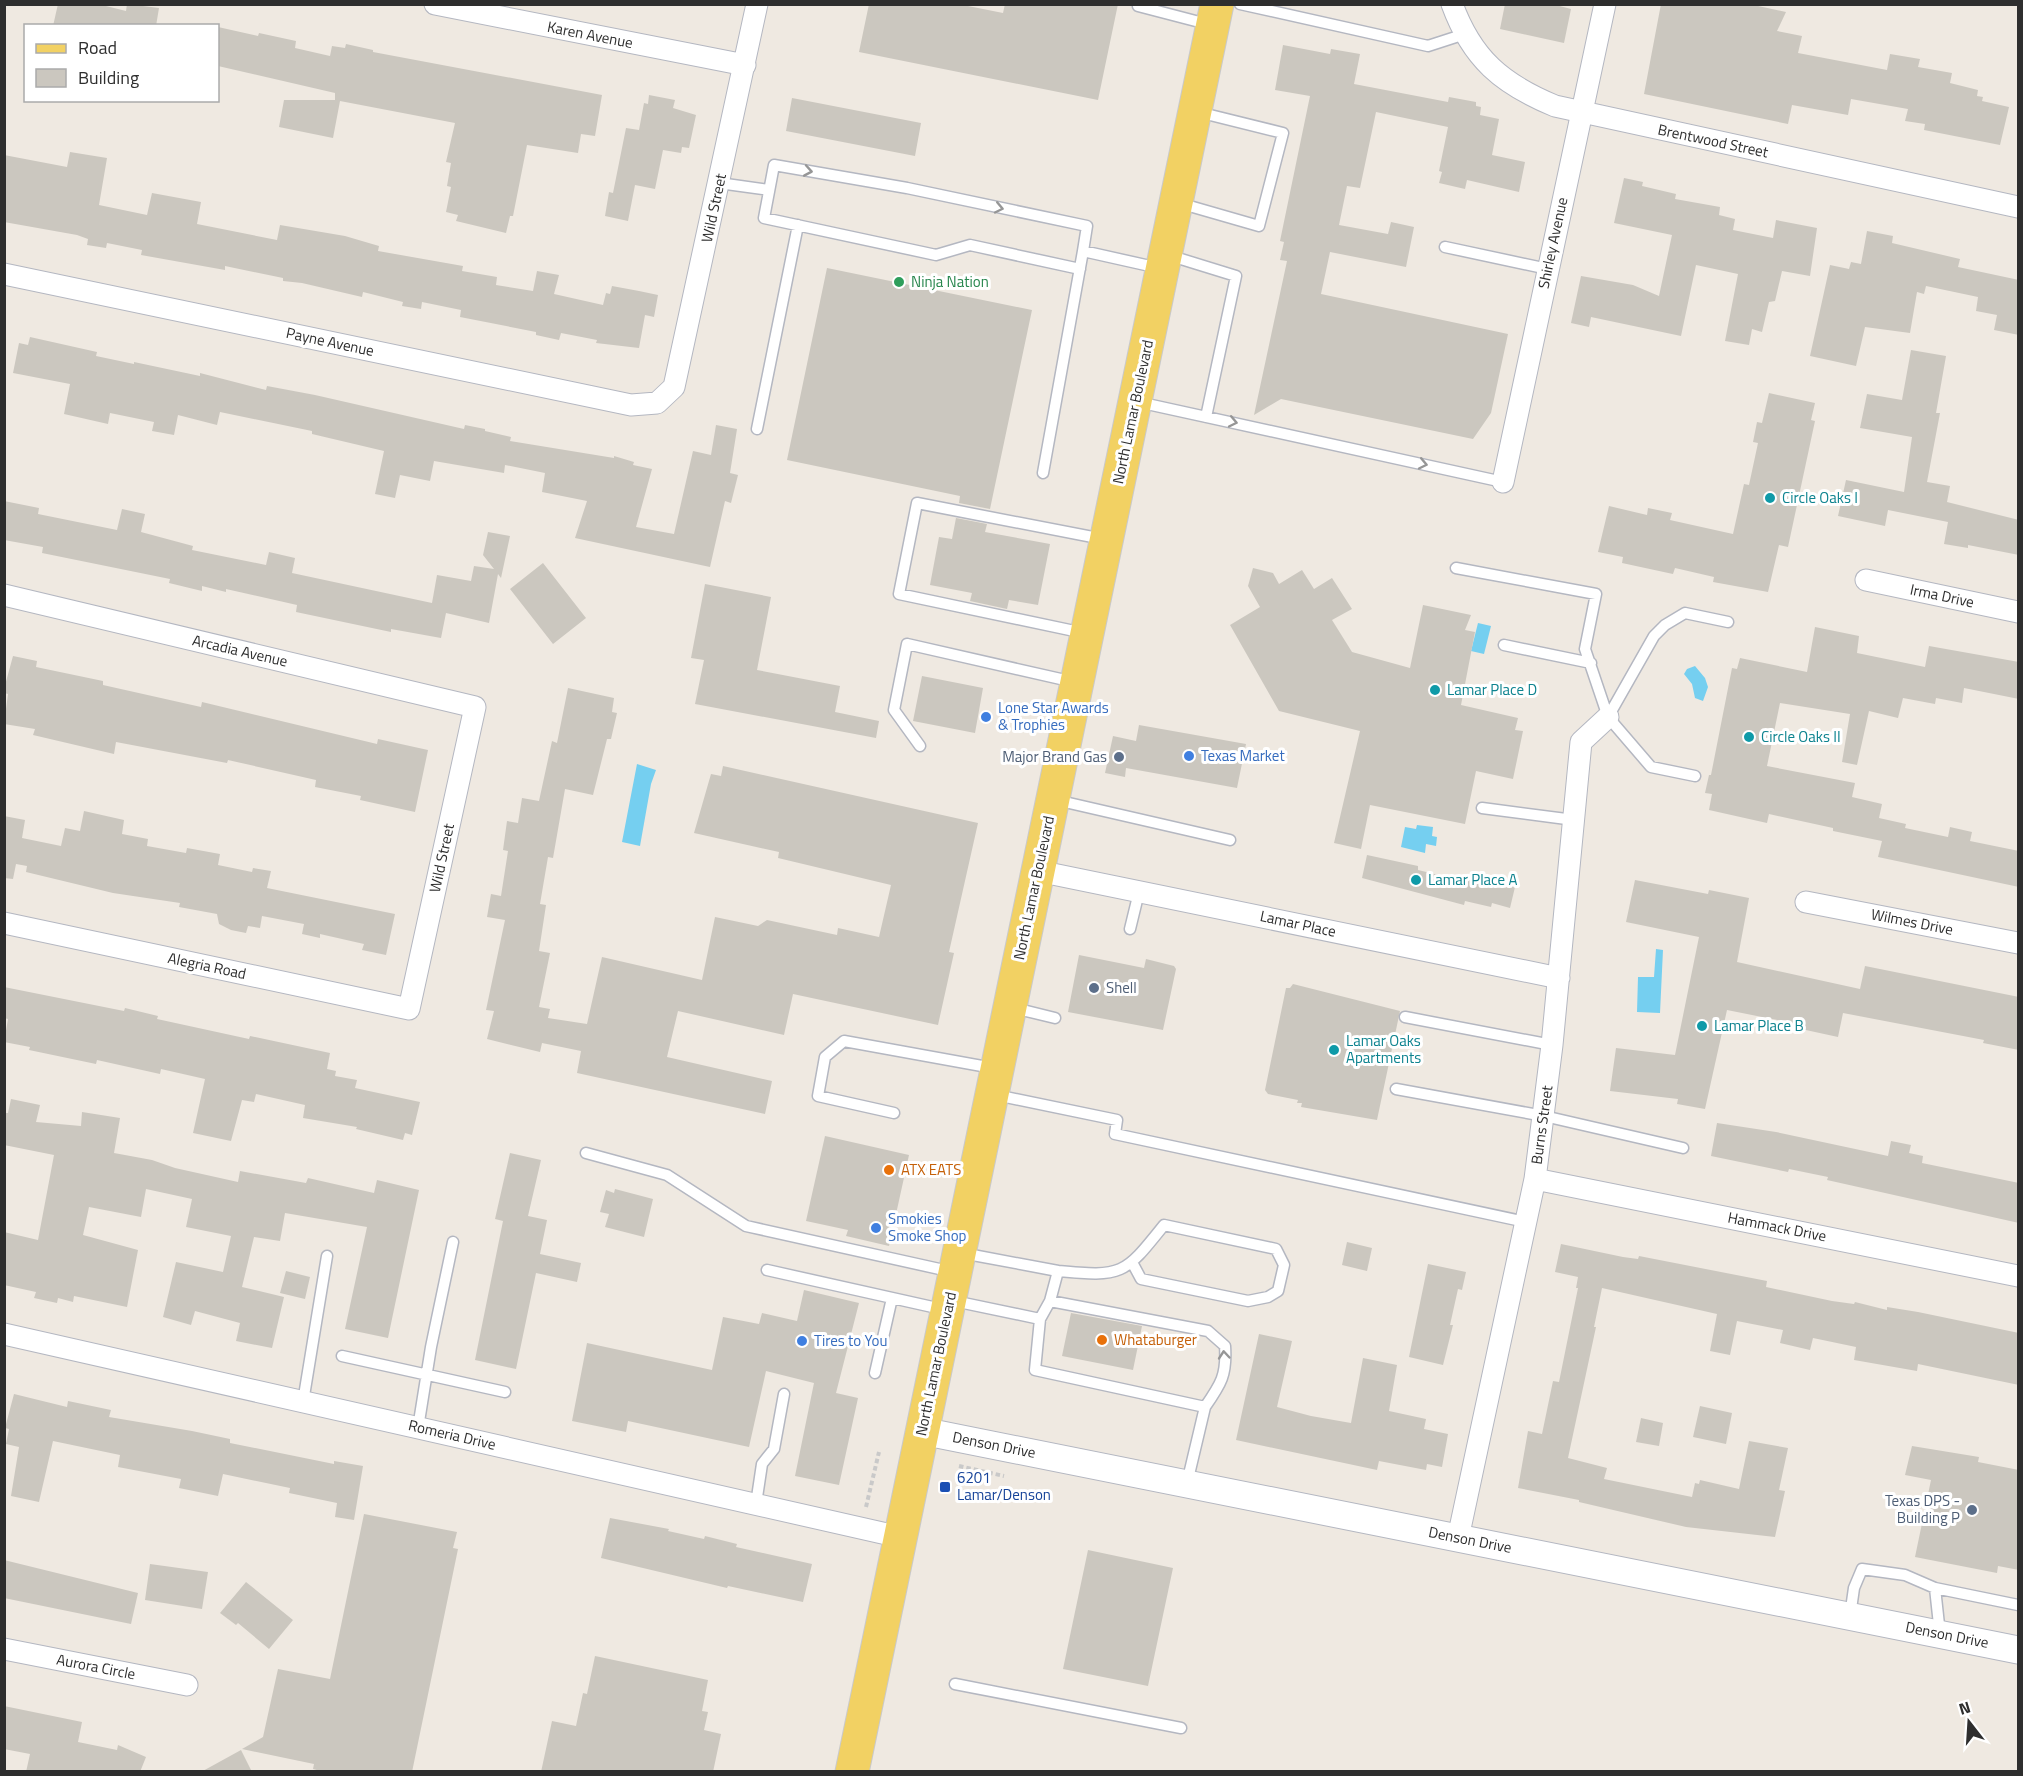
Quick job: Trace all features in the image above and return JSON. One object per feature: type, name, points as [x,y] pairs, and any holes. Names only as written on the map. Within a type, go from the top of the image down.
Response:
[{"type":"main road","name":"North Lamar Boulevard","points":[[852,1772],[1215,15]]},
{"type":"street","name":"Karen Avenue","points":[[435,4],[745,65]]},
{"type":"street","name":"Wild Street","points":[[657,403],[674,387],[757,4]]},
{"type":"street","name":"Brentwood Street","points":[[1452,4],[1465,34],[1481,60],[1503,79],[1528,95],[1581,113],[2019,207]]},
{"type":"street","name":"Shirley Avenue","points":[[1503,482],[1605,4]]},
{"type":"street","name":"Payne Avenue","points":[[4,274],[631,405],[657,403]]},
{"type":"street","name":"Irma Drive","points":[[1866,580],[2019,612]]},
{"type":"street","name":"Arcadia Avenue","points":[[4,595],[475,707]]},
{"type":"street","name":"Wild Street","points":[[409,1009],[475,707]]},
{"type":"street","name":"Burns Street","points":[[1458,1538],[1535,1179],[1552,1045],[1581,742],[1608,717]]},
{"type":"street","name":"Lamar Place","points":[[1038,871],[1559,978]]},
{"type":"street","name":"Wilmes Drive","points":[[1806,902],[2019,943]]},
{"type":"street","name":"Alegria Road","points":[[4,923],[409,1009]]},
{"type":"street","name":"Hammack Drive","points":[[1535,1179],[2019,1276]]},
{"type":"street","name":"Romeria Drive","points":[[4,1334],[900,1537]]},
{"type":"street","name":"Denson Drive","points":[[922,1431],[2019,1650]]},
{"type":"street","name":"Aurora Circle","points":[[4,1649],[187,1685]]},
{"type":"lane","points":[[1240,4],[1428,46],[1465,34]]},
{"type":"lane","points":[[1138,6],[1215,15]]},
{"type":"lane","points":[[1176,203],[1259,226],[1283,133],[1195,111]]},
{"type":"lane","points":[[1043,473],[1080,269],[1087,226],[907,188],[774,165],[764,218],[936,255],[970,245],[1080,269]]},
{"type":"lane","points":[[719,183],[769,190]]},
{"type":"lane","points":[[757,429],[798,225]]},
{"type":"lane","points":[[1445,247],[1548,269]]},
{"type":"lane","points":[[1083,251],[1164,261],[1236,276],[1206,417]]},
{"type":"lane","points":[[1135,401],[1503,482]]},
{"type":"lane","points":[[1087,633],[899,594],[917,503],[1106,540]]},
{"type":"lane","points":[[1456,568],[1596,594],[1586,649],[1608,717],[1651,767],[1695,776]]},
{"type":"lane","points":[[1608,717],[1654,636],[1665,625],[1685,613],[1728,622]]},
{"type":"lane","points":[[920,746],[894,710],[907,644],[1077,683]]},
{"type":"lane","points":[[1504,645],[1591,663]]},
{"type":"lane","points":[[1053,799],[1230,840]]},
{"type":"lane","points":[[1482,808],[1574,820]]},
{"type":"lane","points":[[1131,929],[1139,892]]},
{"type":"lane","points":[[1010,1006],[1055,1018]]},
{"type":"lane","points":[[1405,1017],[1552,1045]]},
{"type":"lane","points":[[894,1113],[818,1096],[825,1057],[844,1041],[994,1082],[1117,1120],[1115,1134],[1526,1222]]},
{"type":"lane","points":[[1396,1089],[1544,1116],[1683,1148]]},
{"type":"lane","points":[[586,1154],[667,1175],[746,1226],[952,1284],[1040,1319]]},
{"type":"lane","points":[[767,1270],[892,1298],[952,1284],[1058,1271],[1104,1275],[1133,1264],[1164,1225],[1276,1249],[1284,1266],[1278,1291],[1268,1298],[1248,1301],[1142,1279],[1133,1264]]},
{"type":"lane","points":[[418,1428],[426,1375],[453,1242]]},
{"type":"lane","points":[[303,1402],[327,1256]]},
{"type":"lane","points":[[1058,1271],[1050,1301],[1040,1319],[1035,1370],[1205,1407]]},
{"type":"lane","points":[[875,1373],[892,1298]]},
{"type":"lane","points":[[1050,1301],[1208,1331],[1225,1346],[1224,1380],[1205,1407],[1187,1484]]},
{"type":"lane","points":[[342,1356],[505,1392]]},
{"type":"lane","points":[[756,1504],[762,1464],[774,1449],[784,1394]]},
{"type":"lane","points":[[1850,1616],[1854,1588],[1862,1569],[1905,1575],[1935,1588],[2019,1605]]},
{"type":"lane","points":[[1935,1588],[1940,1634]]},
{"type":"lane","points":[[955,1684],[1181,1728]]},
{"type":"path","points":[[864,1513],[879,1452]]},
{"type":"water","points":[[1478,623],[1491,626],[1484,654],[1471,651]]},
{"type":"water","points":[[1695,666],[1705,678],[1708,687],[1703,701],[1695,698],[1692,684],[1684,674],[1687,669]]},
{"type":"water","points":[[637,764],[656,770],[651,784],[640,846],[622,842]]},
{"type":"water","points":[[1417,825],[1433,827],[1432,836],[1437,837],[1436,846],[1426,844],[1425,853],[1401,847],[1405,827],[1416,829]]},
{"type":"water","points":[[1656,949],[1663,950],[1660,1013],[1637,1012],[1638,977],[1654,977]]},
{"type":"building","points":[[58,4],[98,4],[126,11],[127,4],[159,8],[156,24],[53,24]]},
{"type":"building","points":[[869,4],[958,4],[1003,13],[1005,4],[1118,4],[1098,100],[859,52]]},
{"type":"building","points":[[1505,4],[1552,4],[1571,9],[1564,43],[1500,29]]},
{"type":"building","points":[[1661,4],[1749,4],[1786,12],[1777,31],[1802,36],[1798,53],[1887,70],[1890,54],[1920,59],[1918,67],[1952,73],[1950,83],[1978,90],[1977,96],[1983,97],[1982,101],[2009,107],[2000,145],[1924,130],[1925,124],[1905,121],[1908,109],[1851,99],[1848,115],[1792,105],[1788,124],[1644,94]]},
{"type":"building","points":[[219,27],[296,41],[295,48],[330,56],[332,46],[345,48],[346,44],[373,50],[373,52],[602,95],[595,136],[581,134],[578,153],[527,145],[513,216],[510,216],[506,233],[456,221],[458,215],[446,212],[451,187],[447,186],[451,163],[446,162],[455,123],[340,101],[333,138],[279,127],[284,100],[335,100],[335,93],[219,66]]},
{"type":"building","points":[[1283,45],[1330,54],[1331,49],[1360,54],[1354,84],[1448,102],[1449,97],[1476,102],[1476,106],[1481,107],[1480,115],[1499,119],[1492,155],[1525,162],[1519,192],[1467,180],[1465,189],[1439,183],[1442,172],[1439,171],[1448,127],[1376,112],[1360,188],[1347,186],[1339,225],[1388,234],[1391,222],[1414,227],[1406,267],[1330,252],[1321,294],[1508,334],[1491,413],[1473,439],[1281,399],[1254,415],[1287,261],[1280,260],[1284,242],[1280,241],[1310,96],[1275,90]]},
{"type":"building","points":[[649,95],[675,100],[673,108],[696,115],[689,148],[682,147],[681,153],[663,150],[655,189],[635,185],[628,221],[605,216],[609,192],[613,193],[626,128],[639,130],[644,103],[648,104]]},
{"type":"building","points":[[792,98],[921,123],[915,156],[786,131]]},
{"type":"building","points":[[70,152],[107,158],[99,205],[147,215],[152,193],[201,202],[197,224],[277,240],[280,225],[345,236],[379,246],[378,251],[463,266],[462,271],[497,277],[496,285],[533,291],[537,271],[559,275],[554,294],[603,305],[606,293],[610,294],[612,286],[658,295],[654,317],[645,315],[639,348],[596,343],[597,340],[561,333],[559,340],[536,335],[536,332],[460,317],[461,310],[422,302],[421,309],[402,306],[403,302],[363,292],[362,297],[302,283],[283,281],[283,278],[225,266],[225,270],[141,255],[142,250],[107,243],[106,248],[87,245],[88,239],[77,235],[4,222],[4,155],[67,167]]},
{"type":"building","points":[[1624,178],[1643,182],[1642,186],[1676,194],[1675,199],[1720,207],[1719,215],[1735,219],[1733,230],[1773,238],[1776,220],[1817,228],[1810,276],[1782,271],[1775,301],[1769,302],[1762,332],[1752,329],[1749,345],[1725,341],[1738,274],[1696,265],[1681,336],[1591,317],[1589,327],[1571,323],[1581,276],[1633,285],[1659,296],[1672,235],[1614,223]]},
{"type":"building","points":[[1867,231],[1893,236],[1892,243],[1960,259],[1958,267],[2019,280],[2019,335],[1994,330],[1997,315],[1976,311],[1978,297],[1926,286],[1924,294],[1917,292],[1910,333],[1865,327],[1856,366],[1810,356],[1830,265],[1849,269],[1851,262],[1861,264]]},
{"type":"building","points":[[827,268],[1032,310],[990,509],[959,503],[960,496],[787,460]]},
{"type":"building","points":[[30,337],[97,352],[96,356],[134,364],[134,362],[200,376],[200,373],[266,390],[267,386],[315,395],[464,429],[465,425],[485,429],[485,431],[511,437],[510,441],[614,458],[614,456],[634,462],[633,465],[652,469],[636,527],[674,534],[693,451],[711,455],[716,425],[737,429],[730,473],[738,475],[731,503],[725,501],[710,567],[575,538],[587,501],[542,492],[545,473],[505,465],[504,473],[434,461],[430,481],[400,475],[395,498],[375,494],[384,451],[312,434],[312,431],[220,412],[217,425],[178,415],[174,435],[152,431],[154,422],[110,413],[108,424],[64,414],[70,384],[13,373],[19,343],[28,345]]},
{"type":"building","points":[[1911,350],[1946,356],[1936,413],[1940,413],[1927,482],[1950,486],[1947,502],[2019,520],[2019,555],[1968,545],[1968,548],[1944,544],[1948,522],[1888,510],[1885,526],[1838,516],[1846,480],[1904,492],[1912,437],[1860,428],[1867,394],[1902,400]]},
{"type":"building","name":"Circle Oaks I","points":[[1769,393],[1815,403],[1811,420],[1815,421],[1788,547],[1779,545],[1768,592],[1713,582],[1714,577],[1675,568],[1673,574],[1622,563],[1623,557],[1598,552],[1609,506],[1647,515],[1648,508],[1672,513],[1670,520],[1733,534],[1744,484],[1749,485],[1758,443],[1753,442],[1757,422],[1762,423]]},
{"type":"building","points":[[4,501],[39,508],[38,514],[117,530],[122,509],[145,514],[141,532],[193,546],[192,550],[266,565],[269,552],[295,558],[292,573],[432,603],[437,575],[471,581],[474,566],[494,569],[483,555],[488,532],[510,536],[501,578],[498,574],[489,623],[446,613],[441,638],[391,629],[391,632],[296,612],[297,605],[226,589],[226,592],[202,586],[202,591],[169,583],[170,579],[42,553],[43,547],[4,540]]},
{"type":"building","points":[[956,518],[987,524],[985,532],[1050,544],[1038,605],[1009,600],[1007,609],[970,601],[972,593],[930,585],[939,537],[952,539]]},
{"type":"building","points":[[543,563],[586,618],[553,644],[510,589]]},
{"type":"building","points":[[1253,568],[1273,573],[1279,584],[1302,570],[1314,589],[1332,578],[1352,609],[1332,620],[1352,652],[1410,668],[1423,605],[1471,615],[1465,630],[1475,632],[1461,705],[1518,718],[1515,730],[1523,731],[1513,779],[1476,771],[1465,824],[1370,805],[1361,849],[1334,843],[1360,731],[1279,711],[1230,625],[1260,607],[1248,586]]},
{"type":"building","points":[[705,584],[771,597],[757,670],[840,686],[835,712],[879,721],[876,738],[695,704],[704,660],[691,658]]},
{"type":"building","points":[[1815,627],[1859,636],[1857,653],[1925,667],[1929,646],[2019,662],[2019,699],[1964,688],[1962,703],[1936,698],[1935,704],[1903,698],[1898,718],[1869,711],[1857,765],[1842,762],[1850,714],[1780,703],[1767,766],[1855,783],[1852,797],[1882,804],[1879,818],[1906,824],[1905,828],[1948,837],[1950,827],[1972,832],[1970,841],[2019,851],[2019,887],[1878,857],[1882,841],[1833,831],[1833,828],[1769,814],[1767,823],[1709,810],[1712,794],[1705,793],[1709,775],[1711,775],[1732,668],[1737,669],[1740,658],[1807,672]]},
{"type":"building","points":[[13,656],[37,661],[36,667],[103,681],[103,685],[201,707],[202,702],[377,744],[378,739],[428,750],[415,812],[360,800],[361,796],[315,787],[316,780],[228,760],[227,763],[116,742],[114,754],[33,735],[35,729],[4,724],[8,694],[4,693],[4,689]]},
{"type":"building","points":[[922,676],[983,688],[975,733],[913,721]]},
{"type":"building","points":[[568,688],[614,698],[612,712],[617,713],[611,739],[607,739],[593,795],[565,789],[553,858],[548,857],[540,904],[546,905],[539,951],[550,953],[539,1007],[550,1009],[548,1018],[587,1024],[602,957],[702,980],[715,917],[758,926],[767,920],[837,935],[838,928],[879,937],[891,885],[778,858],[779,852],[694,833],[711,774],[721,776],[723,766],[978,823],[949,952],[954,953],[938,1025],[793,994],[784,1035],[678,1011],[667,1057],[772,1081],[765,1114],[577,1073],[581,1051],[542,1043],[540,1052],[487,1039],[494,1011],[486,1010],[505,920],[487,917],[491,894],[501,896],[508,851],[503,850],[507,821],[518,823],[522,798],[539,801],[552,741],[557,743]]},
{"type":"building","name":"Texas Market","points":[[1139,725],[1246,744],[1237,788],[1126,768],[1125,777],[1105,773],[1113,736],[1136,741]]},
{"type":"building","points":[[84,811],[124,820],[122,834],[148,839],[147,846],[186,853],[187,848],[220,854],[218,865],[252,872],[253,868],[271,871],[267,888],[395,914],[386,955],[362,950],[364,944],[320,934],[320,938],[302,934],[304,924],[262,916],[260,928],[248,926],[246,933],[231,930],[219,924],[217,914],[179,907],[180,903],[113,893],[26,872],[27,866],[16,864],[13,879],[4,878],[4,816],[25,820],[22,838],[61,846],[65,828],[80,831]]},
{"type":"building","name":"Lamar Place A","points":[[1367,855],[1418,866],[1418,870],[1468,882],[1470,877],[1515,887],[1510,908],[1492,903],[1491,907],[1465,901],[1464,905],[1362,878]]},
{"type":"building","points":[[1635,880],[1708,894],[1709,890],[1749,898],[1737,962],[1860,989],[1865,966],[2019,997],[2019,1050],[1983,1043],[1984,1040],[1843,1013],[1838,1037],[1792,1027],[1792,1023],[1727,1010],[1705,1109],[1677,1104],[1678,1099],[1610,1091],[1616,1048],[1675,1055],[1699,937],[1626,922]]},
{"type":"building","points":[[1079,955],[1144,968],[1146,959],[1174,966],[1176,969],[1163,1030],[1068,1012]]},
{"type":"building","name":"Lamar Oaks Apartments","points":[[1293,984],[1400,1011],[1377,1120],[1301,1107],[1302,1103],[1297,1103],[1298,1100],[1268,1094],[1265,1090],[1286,988],[1290,988]]},
{"type":"building","points":[[4,987],[124,1011],[125,1008],[158,1016],[157,1019],[249,1039],[250,1036],[330,1053],[327,1069],[336,1071],[335,1076],[357,1080],[355,1088],[420,1102],[412,1135],[405,1133],[403,1140],[356,1129],[357,1127],[303,1118],[305,1105],[256,1094],[254,1102],[242,1100],[231,1141],[193,1133],[205,1079],[161,1069],[160,1074],[97,1060],[96,1064],[29,1050],[30,1047],[4,1042],[8,1019],[4,1018]]},
{"type":"building","points":[[11,1099],[40,1105],[36,1122],[81,1126],[82,1112],[120,1118],[114,1153],[152,1160],[175,1168],[238,1182],[240,1171],[306,1183],[308,1178],[374,1193],[377,1180],[419,1190],[388,1338],[345,1329],[367,1227],[285,1213],[280,1241],[254,1237],[242,1287],[284,1297],[272,1348],[236,1341],[240,1323],[195,1311],[191,1325],[163,1317],[176,1262],[223,1272],[231,1236],[186,1227],[192,1199],[146,1189],[141,1217],[89,1207],[83,1235],[138,1250],[127,1307],[74,1296],[73,1302],[58,1298],[57,1303],[34,1298],[36,1292],[4,1285],[4,1232],[38,1240],[54,1155],[4,1145],[4,1113],[8,1113]]},
{"type":"building","points":[[1717,1123],[1776,1132],[1888,1156],[1891,1141],[1911,1145],[1909,1153],[1923,1156],[1922,1163],[2019,1183],[2019,1223],[1827,1180],[1828,1177],[1789,1169],[1788,1172],[1711,1156]]},
{"type":"building","points":[[825,1136],[909,1155],[889,1246],[846,1236],[848,1230],[806,1221]]},
{"type":"building","points":[[510,1153],[541,1160],[528,1216],[547,1220],[540,1254],[581,1263],[577,1282],[536,1273],[516,1369],[475,1360],[503,1221],[495,1219]]},
{"type":"building","points":[[615,1189],[653,1199],[644,1237],[605,1227],[609,1214],[600,1212],[606,1190],[614,1193]]},
{"type":"building","points":[[1347,1242],[1372,1248],[1367,1271],[1342,1265]]},
{"type":"building","points":[[1561,1244],[1623,1257],[1638,1259],[1639,1256],[1767,1281],[1766,1287],[1832,1301],[1854,1304],[1855,1302],[1887,1310],[1887,1307],[1918,1312],[2019,1333],[2019,1385],[1918,1364],[1917,1371],[1854,1360],[1856,1347],[1813,1338],[1810,1350],[1780,1343],[1783,1330],[1737,1321],[1730,1355],[1710,1351],[1717,1314],[1602,1288],[1568,1458],[1607,1468],[1604,1479],[1692,1497],[1695,1483],[1699,1484],[1700,1480],[1739,1489],[1749,1441],[1788,1448],[1779,1490],[1785,1491],[1775,1537],[1686,1527],[1579,1502],[1579,1500],[1518,1488],[1528,1431],[1542,1434],[1553,1381],[1559,1382],[1578,1288],[1576,1288],[1578,1277],[1555,1272]]},
{"type":"building","points":[[1428,1264],[1466,1272],[1462,1290],[1458,1289],[1450,1325],[1453,1325],[1443,1365],[1409,1357]]},
{"type":"building","points":[[286,1271],[310,1277],[305,1299],[280,1293]]},
{"type":"building","points":[[804,1290],[859,1303],[836,1393],[858,1398],[839,1485],[795,1476],[814,1383],[766,1371],[749,1447],[628,1421],[626,1432],[572,1421],[587,1343],[712,1370],[723,1317],[759,1324],[762,1313],[797,1321]]},
{"type":"building","name":"Whataburger","points":[[1071,1313],[1142,1326],[1133,1370],[1062,1356]]},
{"type":"building","points":[[1259,1334],[1292,1341],[1277,1407],[1311,1416],[1351,1423],[1363,1358],[1397,1365],[1389,1411],[1426,1419],[1424,1429],[1448,1434],[1442,1467],[1427,1464],[1426,1470],[1379,1461],[1377,1470],[1236,1440]]},
{"type":"building","points":[[14,1394],[67,1407],[68,1401],[111,1410],[109,1417],[230,1439],[230,1443],[334,1464],[334,1461],[363,1466],[354,1520],[335,1517],[337,1503],[289,1493],[290,1488],[223,1474],[218,1496],[179,1488],[181,1479],[118,1467],[120,1455],[53,1441],[39,1502],[11,1496],[19,1447],[6,1444],[9,1429],[5,1428]]},
{"type":"building","points":[[1700,1406],[1732,1413],[1726,1444],[1693,1437]]},
{"type":"building","points":[[1641,1418],[1663,1423],[1659,1446],[1636,1442]]},
{"type":"building","name":"Texas DPS - Building P","points":[[1912,1446],[1979,1457],[1978,1462],[2019,1470],[2019,1570],[1998,1566],[1997,1573],[1915,1557],[1931,1480],[1905,1475]]},
{"type":"building","points":[[364,1514],[457,1532],[453,1548],[458,1549],[412,1772],[324,1772],[313,1769],[314,1764],[242,1749],[263,1737],[278,1669],[330,1679]]},
{"type":"building","points":[[610,1518],[669,1529],[668,1531],[704,1539],[705,1536],[737,1544],[736,1547],[812,1564],[803,1602],[728,1586],[727,1588],[601,1558]]},
{"type":"building","points":[[1088,1550],[1173,1568],[1148,1686],[1063,1669]]},
{"type":"building","points":[[4,1560],[138,1593],[131,1624],[4,1598]]},
{"type":"building","points":[[150,1564],[208,1572],[202,1609],[145,1600]]},
{"type":"building","points":[[246,1582],[293,1620],[269,1649],[238,1623],[236,1625],[220,1613]]},
{"type":"building","points":[[595,1656],[708,1680],[702,1711],[708,1712],[704,1730],[721,1734],[713,1772],[541,1772],[552,1721],[576,1726],[583,1693],[587,1694]]},
{"type":"building","points":[[4,1706],[82,1722],[78,1742],[117,1750],[118,1745],[146,1757],[140,1772],[26,1772],[30,1754],[4,1749]]},
{"type":"building","points":[[241,1750],[252,1772],[201,1772]]},
{"type":"place","name":"Ninja Nation","points":[[899,282]]},
{"type":"place","name":"Circle Oaks I","points":[[1770,498]]},
{"type":"place","name":"Lamar Place D","points":[[1435,690]]},
{"type":"place","name":"Lone Star Awards & Trophies","points":[[986,717]]},
{"type":"place","name":"Circle Oaks II","points":[[1749,737]]},
{"type":"place","name":"Texas Market","points":[[1189,756]]},
{"type":"place","name":"Major Brand Gas","points":[[1119,757]]},
{"type":"place","name":"Lamar Place A","points":[[1416,880]]},
{"type":"place","name":"Shell","points":[[1094,988]]},
{"type":"place","name":"Lamar Place B","points":[[1702,1026]]},
{"type":"place","name":"Lamar Oaks Apartments","points":[[1334,1050]]},
{"type":"place","name":"ATX EATS","points":[[889,1170]]},
{"type":"place","name":"Smokies Smoke Shop","points":[[876,1228]]},
{"type":"place","name":"Whataburger","points":[[1102,1340]]},
{"type":"place","name":"Tires to You","points":[[802,1341]]},
{"type":"place","name":"6201 Lamar/Denson","points":[[945,1487]]},
{"type":"place","name":"Texas DPS - Building P","points":[[1972,1510]]}]
